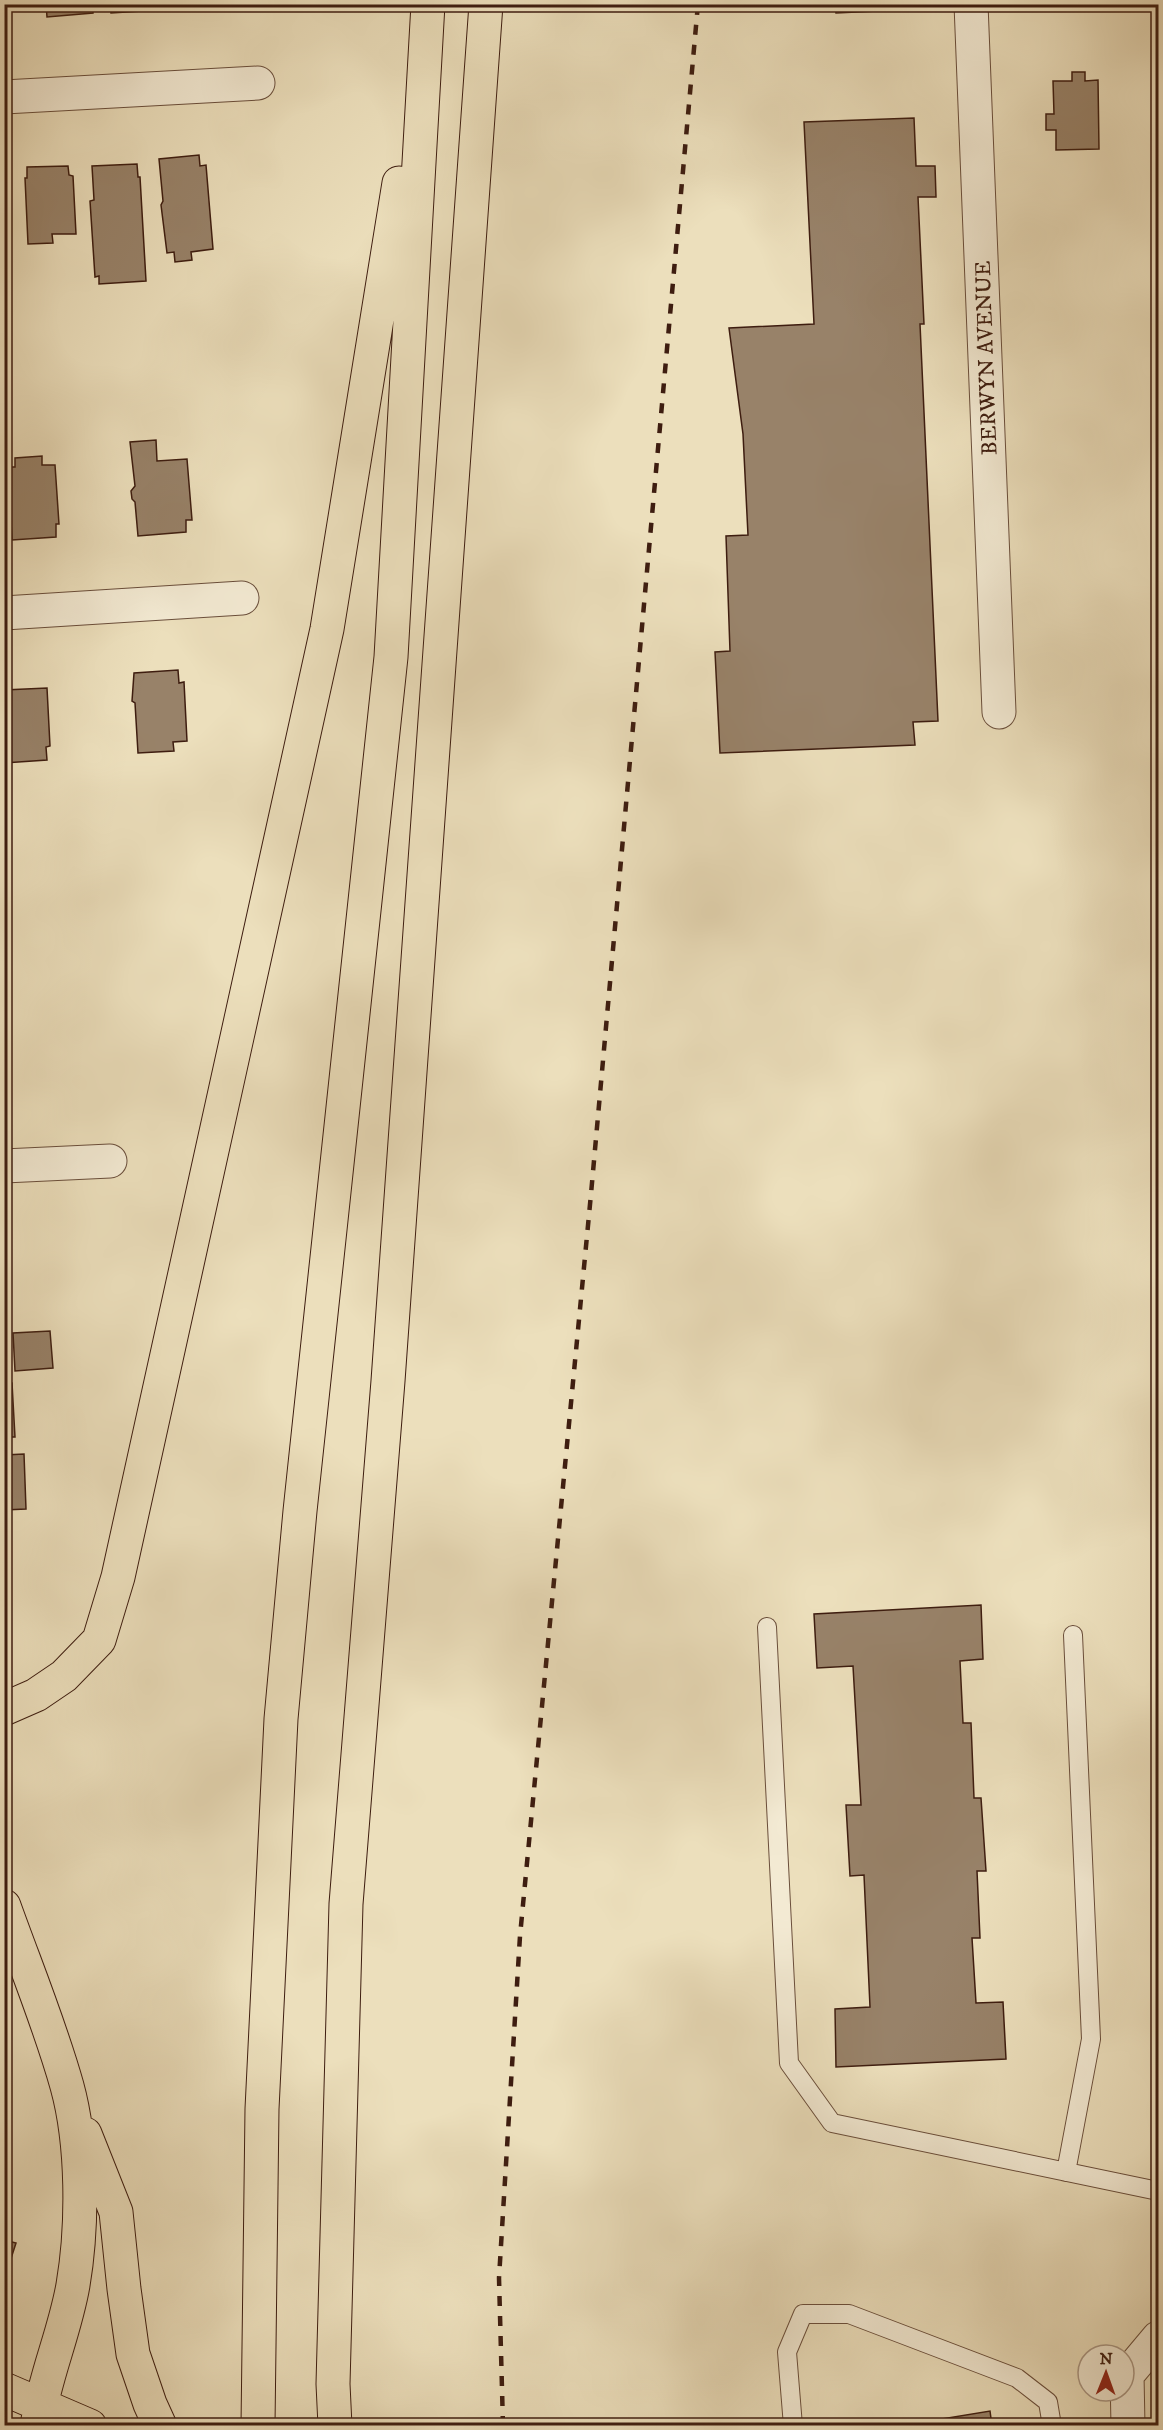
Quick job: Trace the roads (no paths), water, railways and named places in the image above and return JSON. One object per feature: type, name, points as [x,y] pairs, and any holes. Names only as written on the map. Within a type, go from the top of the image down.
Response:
[{"type":"main road","points":[[334,2426],[333,2384],[346,1904],[388,1370],[486,4]]},
{"type":"main road","points":[[4,1709],[36,1695],[64,1676],[99,1640],[118,1577],[327,629],[428,5]]},
{"type":"main road","points":[[258,2426],[262,2109],[281,1719],[391,657],[428,5]]},
{"type":"main road","points":[[4,1906],[67,2088],[116,2212],[123,2289],[133,2354],[160,2426]]},
{"type":"main road","points":[[39,2414],[73,2286],[81,2213],[75,2140],[67,2088]]},
{"type":"main road","points":[[4,2389],[39,2414],[90,2426]]},
{"type":"street","name":"BERWYN AVENUE","points":[[970,4],[999,712]]},
{"type":"street","points":[[4,97],[258,83]]},
{"type":"street","points":[[4,613],[242,598]]},
{"type":"street","points":[[4,1166],[111,1161]]},
{"type":"street","points":[[1128,2426],[1127,2375],[1158,2338]]},
{"type":"lane","points":[[767,1627],[789,2063],[832,2123],[1158,2192]]},
{"type":"lane","points":[[1066,2172],[1091,2039],[1073,1635]]},
{"type":"lane","points":[[794,2426],[787,2352],[803,2313],[849,2314],[1017,2378],[1048,2402],[1053,2426]]},
{"type":"railway","points":[[503,2426],[499,2278],[520,1936],[591,1194],[698,4]]}]
